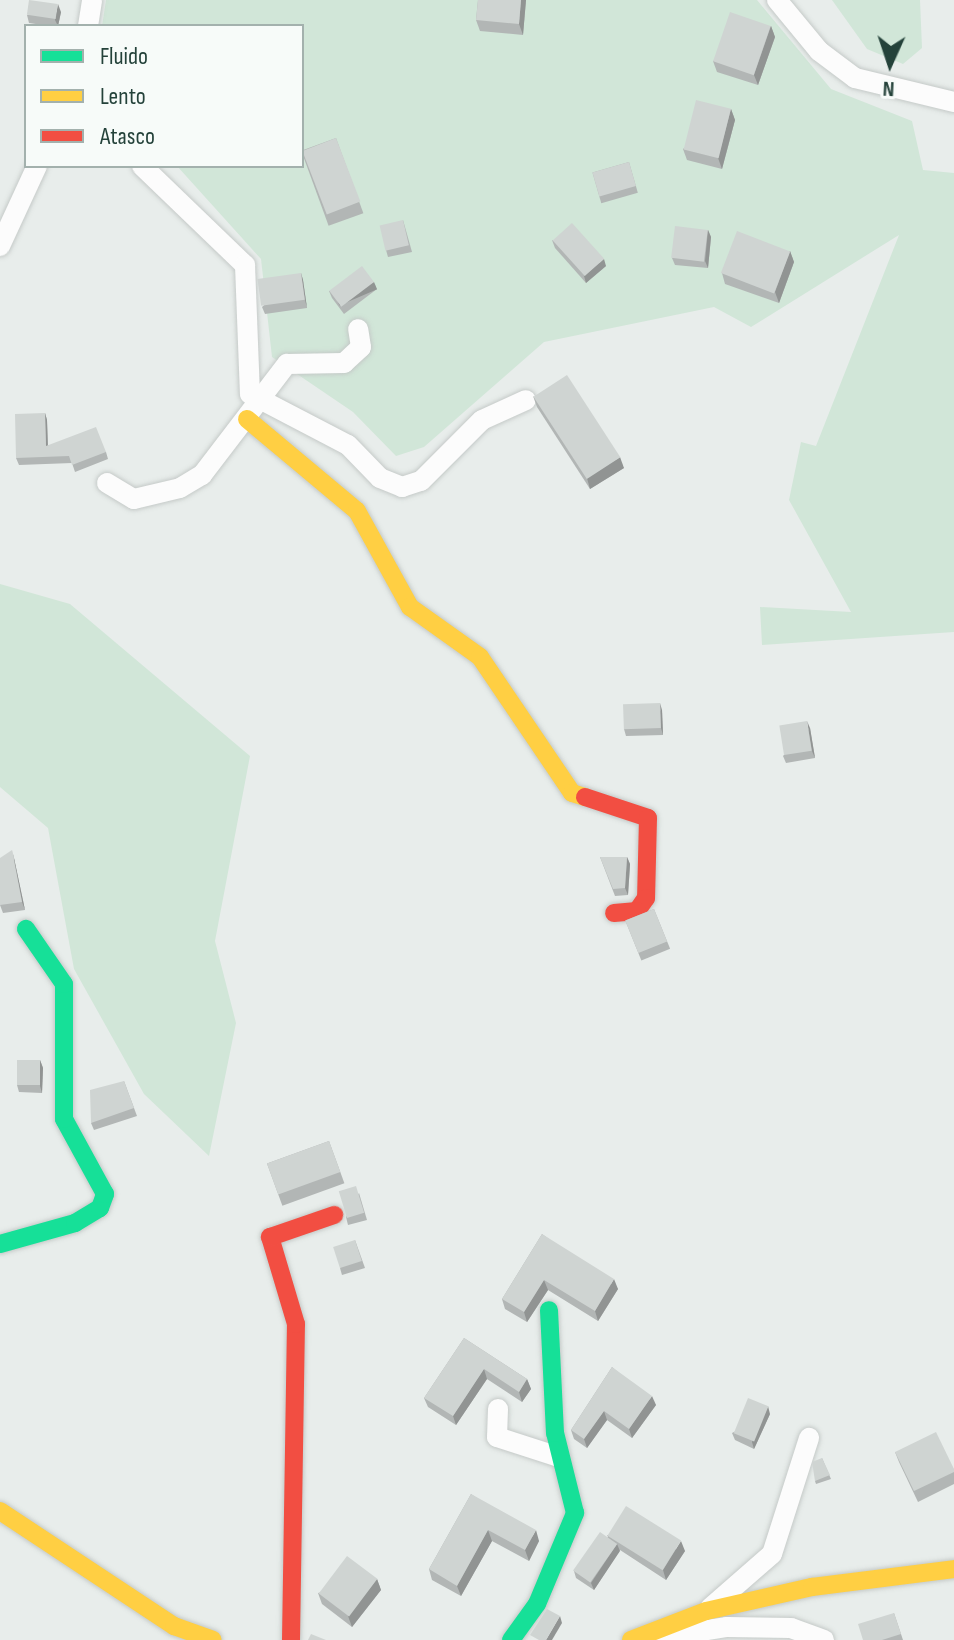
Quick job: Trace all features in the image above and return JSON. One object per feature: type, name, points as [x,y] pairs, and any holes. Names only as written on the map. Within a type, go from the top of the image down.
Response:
[{"type":"street","points":[[88,24],[92,0]]},
{"type":"street","points":[[777,0],[819,51],[855,78],[949,94]]},
{"type":"street","points":[[0,246],[36,168]]},
{"type":"street","points":[[144,168],[245,265],[244,376],[253,411],[357,511],[410,607],[480,657],[572,793],[648,818],[646,898],[637,911],[614,913]]},
{"type":"street","points":[[107,483],[134,499],[180,488],[202,475],[291,362],[355,357],[358,329]]},
{"type":"street","points":[[253,411],[348,445],[380,478],[402,487],[421,481],[482,420],[526,400]]},
{"type":"street","points":[[0,1244],[75,1223],[100,1208],[105,1194],[64,1119],[64,984],[26,929]]},
{"type":"street","points":[[291,1640],[296,1324],[270,1237],[334,1215]]},
{"type":"street","points":[[511,1640],[537,1604],[575,1513],[559,1457],[549,1310]]},
{"type":"street","points":[[498,1409],[497,1437],[559,1457]]},
{"type":"street","points":[[706,1611],[772,1554],[809,1438]]},
{"type":"street","points":[[0,1511],[172,1633],[213,1640]]},
{"type":"street","points":[[631,1640],[706,1611],[874,1575],[954,1569]]},
{"type":"street","points":[[642,1640],[727,1627],[791,1628],[824,1640]]},
{"type":"green space","points":[[106,0],[757,0],[831,89],[912,121],[923,170],[954,173],[954,632],[762,645],[760,607],[851,612],[789,500],[801,442],[816,446],[899,235],[751,327],[714,307],[544,342],[424,447],[396,456],[353,412],[272,357],[261,259],[179,168],[304,168],[304,24],[102,24]]},
{"type":"green space","points":[[832,0],[920,0],[922,48],[903,64],[867,49]]},
{"type":"green space","points":[[0,584],[70,604],[250,756],[215,941],[236,1023],[209,1156],[144,1094],[74,969],[48,828],[0,787]]},
{"type":"building","points":[[29,0],[58,4],[56,19],[27,15]]},
{"type":"building","points":[[478,0],[521,0],[519,24],[476,20]]},
{"type":"building","points":[[730,12],[771,26],[754,75],[713,61]]},
{"type":"building","points":[[696,100],[731,109],[719,158],[684,149]]},
{"type":"building","points":[[336,138],[360,201],[327,214],[304,150]]},
{"type":"building","points":[[629,162],[636,186],[599,197],[592,172]]},
{"type":"building","points":[[403,220],[409,245],[385,251],[380,225]]},
{"type":"building","points":[[572,223],[604,259],[585,276],[553,240]]},
{"type":"building","points":[[675,226],[708,230],[704,262],[671,258]]},
{"type":"building","points":[[737,231],[790,251],[774,293],[721,273]]},
{"type":"building","points":[[362,266],[374,282],[341,307],[329,291]]},
{"type":"building","points":[[301,273],[305,300],[261,306],[257,279]]},
{"type":"building","points":[[567,375],[620,457],[587,479],[533,397]]},
{"type":"building","points":[[45,413],[46,446],[96,427],[106,452],[72,465],[69,456],[16,458],[15,414]]},
{"type":"building","points":[[660,703],[661,728],[624,729],[623,704]]},
{"type":"building","points":[[807,721],[812,751],[784,755],[779,725]]},
{"type":"building","points":[[12,850],[22,902],[0,905],[0,858]]},
{"type":"building","points":[[600,857],[627,857],[625,888],[613,889]]},
{"type":"building","points":[[654,909],[667,941],[638,953],[625,921]]},
{"type":"building","points":[[17,1060],[40,1060],[40,1085],[17,1085]]},
{"type":"building","points":[[124,1081],[134,1108],[91,1123],[90,1090]]},
{"type":"building","points":[[329,1141],[340,1172],[278,1195],[267,1164]]},
{"type":"building","points":[[356,1186],[364,1213],[347,1218],[339,1191]]},
{"type":"building","points":[[542,1234],[614,1279],[595,1311],[544,1280],[524,1312],[502,1299]]},
{"type":"building","points":[[355,1240],[362,1261],[340,1268],[333,1247]]},
{"type":"building","points":[[464,1338],[527,1379],[519,1392],[484,1369],[453,1416],[424,1398]]},
{"type":"building","points":[[612,1367],[652,1396],[629,1429],[604,1411],[584,1439],[571,1430]]},
{"type":"building","points":[[748,1398],[768,1406],[754,1441],[734,1433]]},
{"type":"building","points":[[936,1432],[954,1472],[914,1491],[895,1452]]},
{"type":"building","points":[[822,1458],[830,1475],[815,1481],[812,1462]]},
{"type":"building","points":[[471,1494],[536,1530],[525,1550],[488,1530],[457,1586],[429,1569]]},
{"type":"building","points":[[626,1506],[681,1540],[663,1570],[607,1536]]},
{"type":"building","points":[[600,1532],[617,1544],[590,1583],[573,1571]]},
{"type":"building","points":[[347,1556],[377,1579],[349,1616],[319,1594]]},
{"type":"building","points":[[547,1609],[560,1616],[546,1640],[539,1640],[530,1635]]},
{"type":"building","points":[[894,1613],[901,1634],[882,1640],[863,1640],[858,1624]]},
{"type":"building","points":[[311,1634],[326,1640],[308,1640]]},
{"type":"traffic: fast","points":[[0,1244],[75,1223],[100,1208],[105,1194],[64,1119],[64,984],[26,929]]},
{"type":"traffic: fast","points":[[511,1640],[537,1604],[575,1513],[555,1433],[549,1310]]},
{"type":"traffic: slow","points":[[247,419],[357,511],[410,607],[480,657],[572,793],[585,797]]},
{"type":"traffic: slow","points":[[0,1511],[174,1626],[213,1640]]},
{"type":"traffic: slow","points":[[631,1640],[706,1611],[812,1587],[954,1569]]},
{"type":"traffic: jam","points":[[585,797],[648,818],[646,898],[637,911],[614,913]]},
{"type":"traffic: jam","points":[[291,1640],[296,1324],[270,1237],[334,1215]]}]
